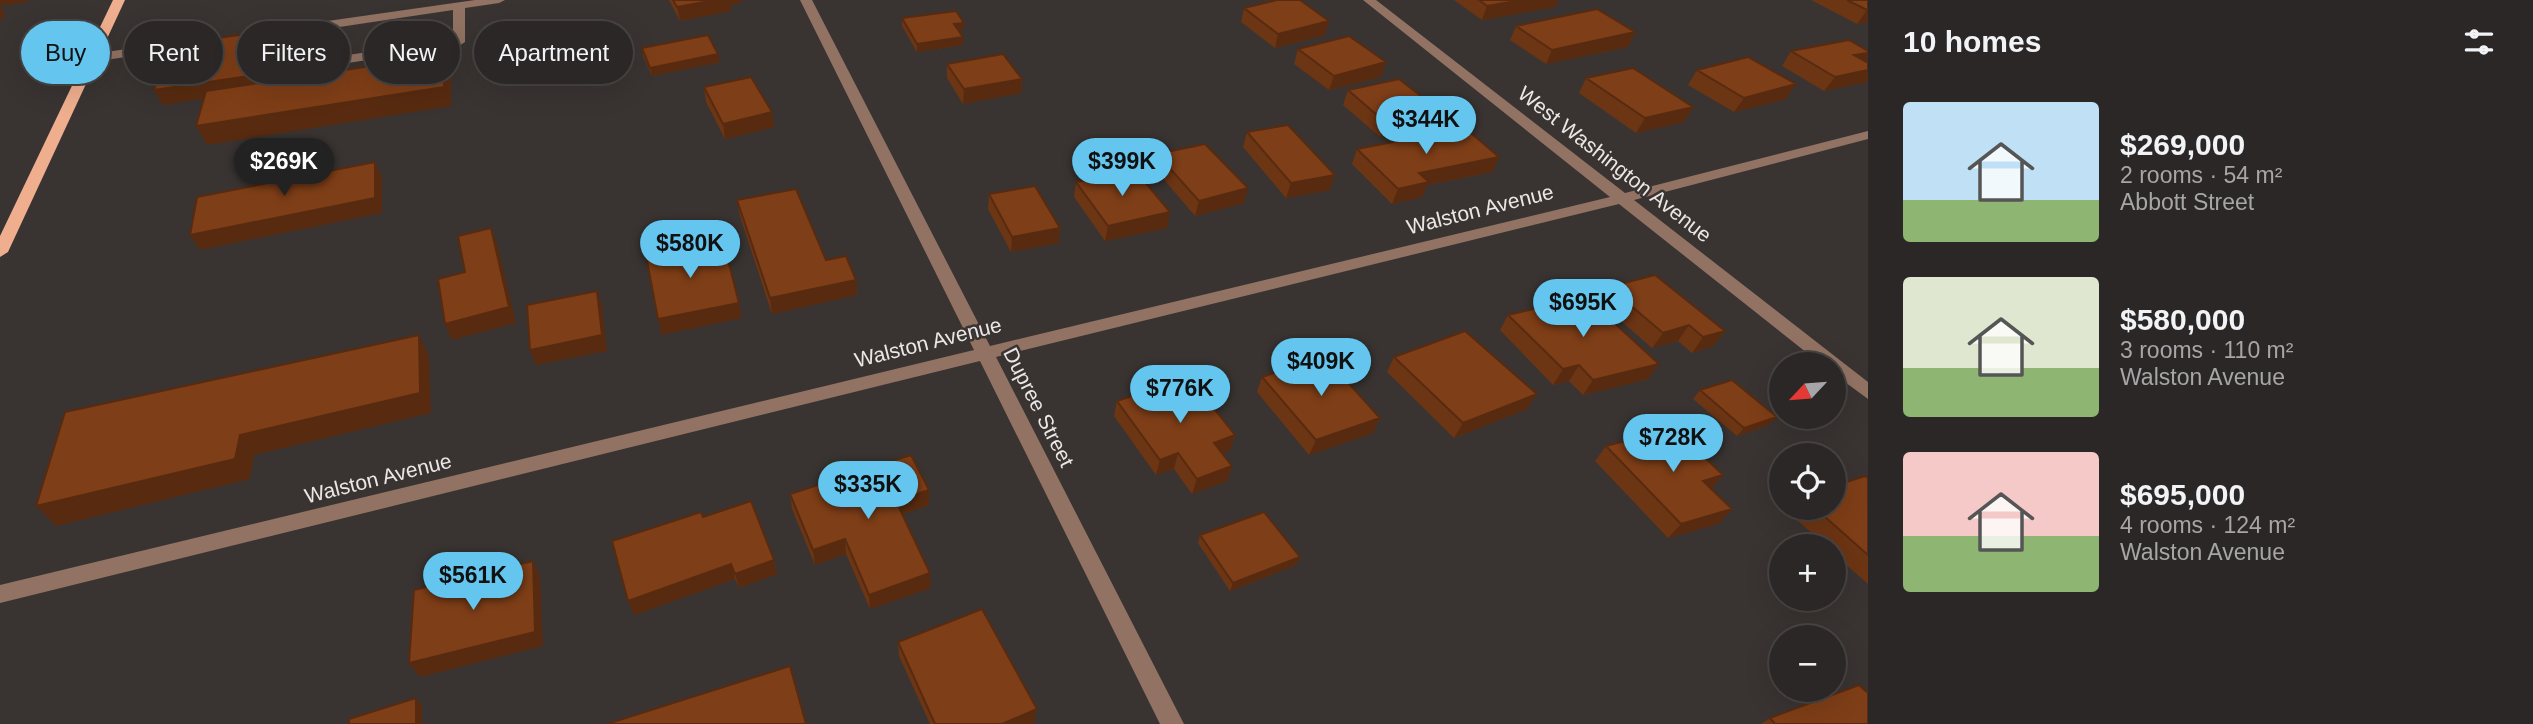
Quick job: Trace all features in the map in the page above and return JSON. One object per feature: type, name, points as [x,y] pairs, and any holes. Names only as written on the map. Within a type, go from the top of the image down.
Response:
[{"type":"main road","points":[[109,21],[119,0]]},
{"type":"main road","points":[[0,252],[79,84]]},
{"type":"street","points":[[350,22],[499,0]]},
{"type":"street","name":"Dupree Street","points":[[806,0],[1172,724]]},
{"type":"street","name":"West Washington Avenue","points":[[1369,0],[1819,352]]},
{"type":"street","points":[[350,59],[459,42],[459,6]]},
{"type":"street","points":[[226,39],[237,37]]},
{"type":"street","name":"Walston Avenue","points":[[0,594],[985,351],[1623,198],[1868,135]]},
{"type":"street","name":"West Washington Avenue","points":[[1846,374],[1868,391]]},
{"type":"building","points":[[673,0],[715,0],[677,7]]},
{"type":"building","points":[[1277,0],[1300,0],[1329,21],[1278,34],[1244,8]]},
{"type":"building","points":[[1479,0],[1522,0],[1487,6]]},
{"type":"building","points":[[1847,0],[1868,0],[1868,10],[1867,10]]},
{"type":"building","points":[[1597,9],[1635,32],[1552,50],[1516,26]]},
{"type":"building","points":[[956,11],[964,23],[954,24],[963,37],[917,44],[902,18]]},
{"type":"building","points":[[237,35],[237,78],[223,80],[223,37]]},
{"type":"building","points":[[708,35],[718,54],[650,68],[642,48]]},
{"type":"building","points":[[1349,36],[1386,62],[1334,76],[1298,49]]},
{"type":"building","points":[[1849,40],[1868,51],[1854,55],[1868,63],[1868,70],[1835,77],[1791,51]]},
{"type":"building","points":[[1003,54],[1022,79],[964,89],[947,64]]},
{"type":"building","points":[[1748,57],[1796,84],[1744,98],[1697,70]]},
{"type":"building","points":[[364,67],[364,84],[444,84],[444,87],[196,126],[206,91],[252,84],[350,84],[350,69]]},
{"type":"building","points":[[1633,68],[1693,107],[1645,118],[1586,78]]},
{"type":"building","points":[[751,77],[772,112],[723,124],[704,87]]},
{"type":"building","points":[[1399,79],[1439,110],[1385,122],[1348,90]]},
{"type":"building","points":[[156,84],[195,84],[154,90]]},
{"type":"building","points":[[1288,125],[1335,175],[1291,183],[1247,132]]},
{"type":"building","points":[[1465,128],[1499,157],[1419,173],[1429,182],[1398,189],[1357,149]]},
{"type":"building","points":[[1205,144],[1248,188],[1199,201],[1157,154]]},
{"type":"building","points":[[375,162],[375,198],[190,235],[197,197]]},
{"type":"building","points":[[1135,170],[1170,212],[1108,226],[1076,182]]},
{"type":"building","points":[[1035,186],[1060,228],[1012,237],[989,194]]},
{"type":"building","points":[[796,189],[826,260],[846,256],[856,280],[770,298],[737,200]]},
{"type":"building","points":[[491,228],[509,307],[445,324],[438,279],[465,272],[458,236]]},
{"type":"building","points":[[683,242],[687,256],[725,248],[739,303],[658,319],[645,250]]},
{"type":"building","points":[[1655,275],[1725,331],[1703,337],[1689,325],[1663,333],[1609,287]]},
{"type":"building","points":[[597,291],[602,335],[530,350],[527,305]]},
{"type":"building","points":[[1586,297],[1659,364],[1593,380],[1579,365],[1563,369],[1508,315]]},
{"type":"building","points":[[1465,331],[1537,394],[1463,423],[1394,357]]},
{"type":"building","points":[[419,335],[420,393],[240,435],[235,459],[36,506],[65,412]]},
{"type":"building","points":[[1325,357],[1380,418],[1316,440],[1262,377]]},
{"type":"building","points":[[1189,377],[1235,435],[1214,443],[1232,466],[1197,479],[1178,453],[1160,460],[1117,401]]},
{"type":"building","points":[[1732,380],[1769,410],[1769,420],[1744,428],[1700,390]]},
{"type":"building","points":[[1674,428],[1723,475],[1703,481],[1732,509],[1681,524],[1606,446]]},
{"type":"building","points":[[911,455],[929,490],[896,501],[930,573],[869,595],[845,539],[813,550],[790,494]]},
{"type":"building","points":[[1865,476],[1868,478],[1868,555],[1829,520],[1846,520],[1846,482]]},
{"type":"building","points":[[751,501],[774,560],[735,574],[731,564],[628,601],[612,541],[701,512],[703,517]]},
{"type":"building","points":[[1264,512],[1300,557],[1233,583],[1200,535]]},
{"type":"building","points":[[533,561],[535,632],[409,663],[414,590]]},
{"type":"building","points":[[982,609],[1037,709],[1002,724],[935,724],[898,642]]},
{"type":"building","points":[[790,666],[806,724],[607,724]]},
{"type":"building","points":[[1859,685],[1868,693],[1868,724],[1775,724],[1770,718],[1813,702],[1846,702],[1846,690]]},
{"type":"building","points":[[416,698],[416,724],[349,724],[349,719]]}]
